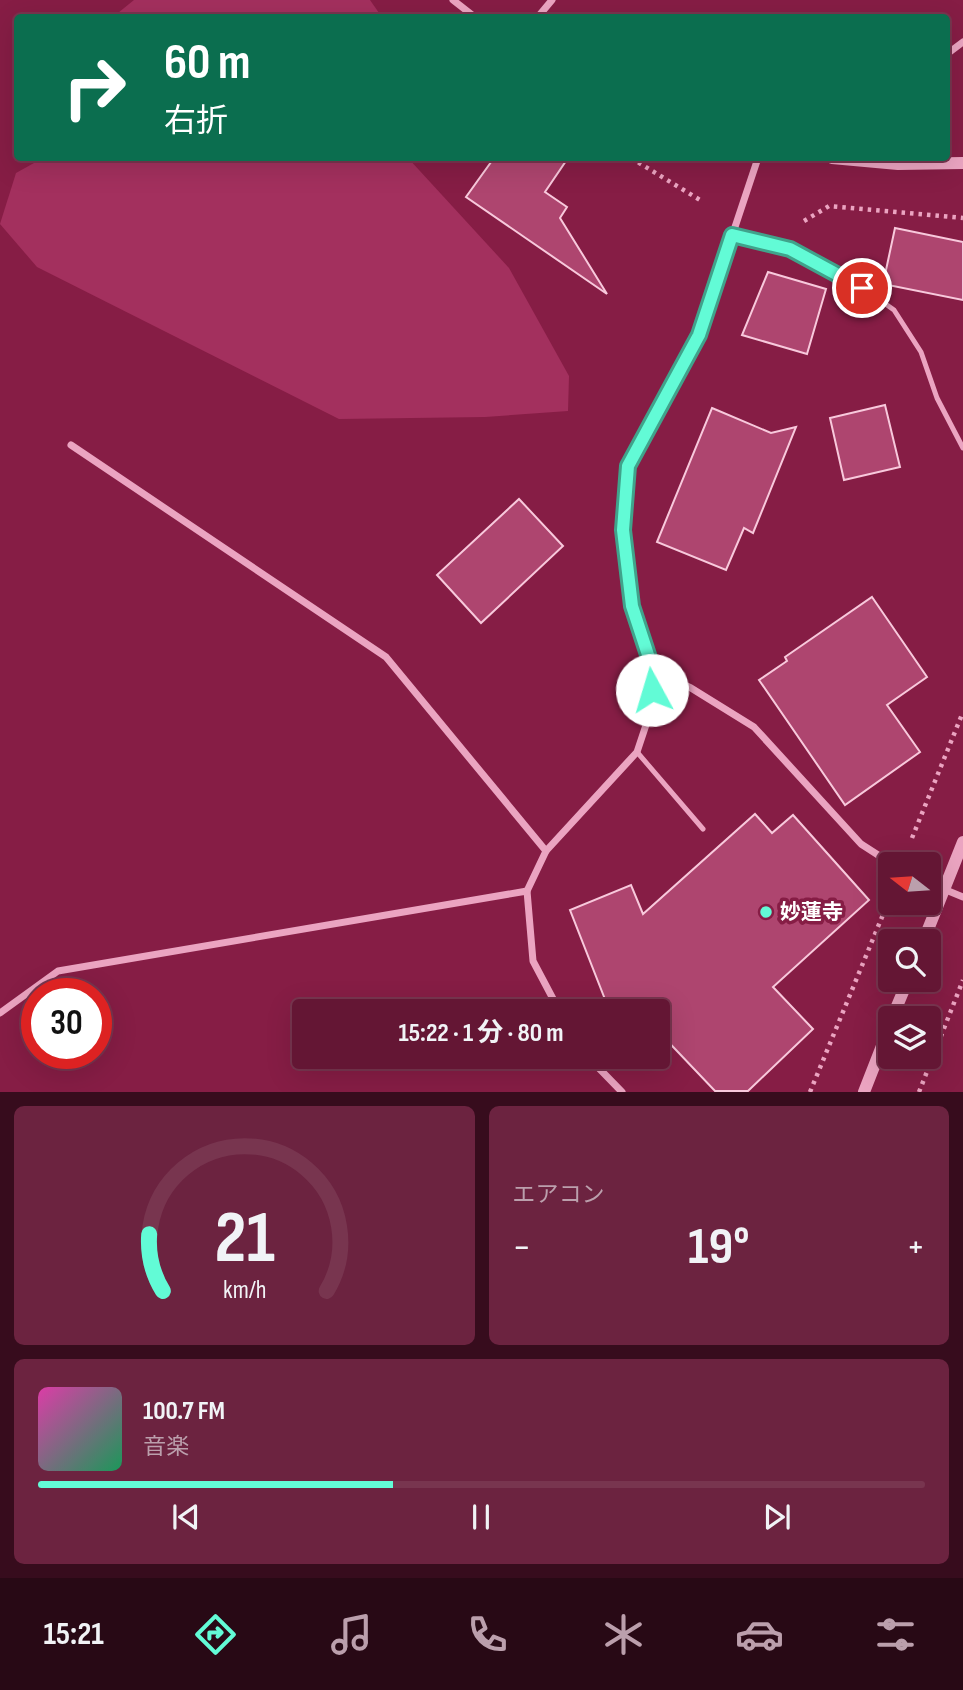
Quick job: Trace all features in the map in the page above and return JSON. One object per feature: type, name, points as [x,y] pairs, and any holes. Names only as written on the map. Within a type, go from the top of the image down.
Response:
[{"type":"street","points":[[453,0],[471,14]]},
{"type":"street","points":[[540,14],[552,0]]},
{"type":"street","points":[[553,999],[533,961],[527,891],[546,851],[637,752],[651,710],[653,670],[632,606],[623,530],[628,466],[699,335],[757,161]]},
{"type":"street","points":[[898,161],[963,163]]},
{"type":"street","points":[[71,445],[386,657],[546,851]]},
{"type":"street","points":[[653,670],[691,688],[754,727],[861,844],[878,855]]},
{"type":"street","points":[[928,929],[963,842]]},
{"type":"street","points":[[944,889],[963,897]]},
{"type":"street","points":[[0,1013],[58,971],[527,891]]},
{"type":"street","points":[[863,1091],[878,1055]]},
{"type":"street","points":[[600,1069],[622,1091]]},
{"type":"lane","points":[[732,235],[790,249],[846,276],[894,310],[921,352],[937,398],[963,447]]},
{"type":"lane","points":[[637,752],[703,829]]},
{"type":"path","points":[[636,161],[700,200]]},
{"type":"path","points":[[799,224],[829,206],[963,218]]},
{"type":"path","points":[[910,844],[963,712]]},
{"type":"path","points":[[810,1091],[883,915]]},
{"type":"path","points":[[919,1091],[963,980]]},
{"type":"shaded area","points":[[134,0],[370,0],[379,13],[379,14],[117,14]]},
{"type":"shaded area","points":[[38,161],[411,161],[509,268],[569,376],[568,411],[485,417],[339,419],[37,267],[0,224],[16,173]]},
{"type":"building","points":[[492,161],[566,161],[545,192],[567,207],[560,218],[607,294],[466,197]]},
{"type":"building","points":[[895,228],[963,242],[963,300],[883,284]]},
{"type":"building","points":[[768,272],[826,289],[807,354],[742,335]]},
{"type":"building","points":[[885,405],[900,467],[844,480],[830,418]]},
{"type":"building","points":[[712,408],[771,433],[796,427],[753,533],[744,528],[726,570],[657,542]]},
{"type":"building","points":[[519,499],[563,546],[481,623],[437,575]]},
{"type":"building","points":[[872,597],[927,677],[887,705],[920,752],[845,805],[759,680],[787,661],[785,657]]},
{"type":"building","points":[[755,814],[772,833],[793,815],[869,900],[773,987],[813,1029],[748,1091],[715,1091],[670,1044],[670,999],[605,999],[570,910],[631,885],[643,914]]},
{"type":"place","name":"妙蓮寺","points":[[766,912]]},
{"type":"route","points":[[652,690],[653,670],[632,606],[623,530],[628,466],[699,335],[732,235],[790,249],[846,276],[862,288]]}]
